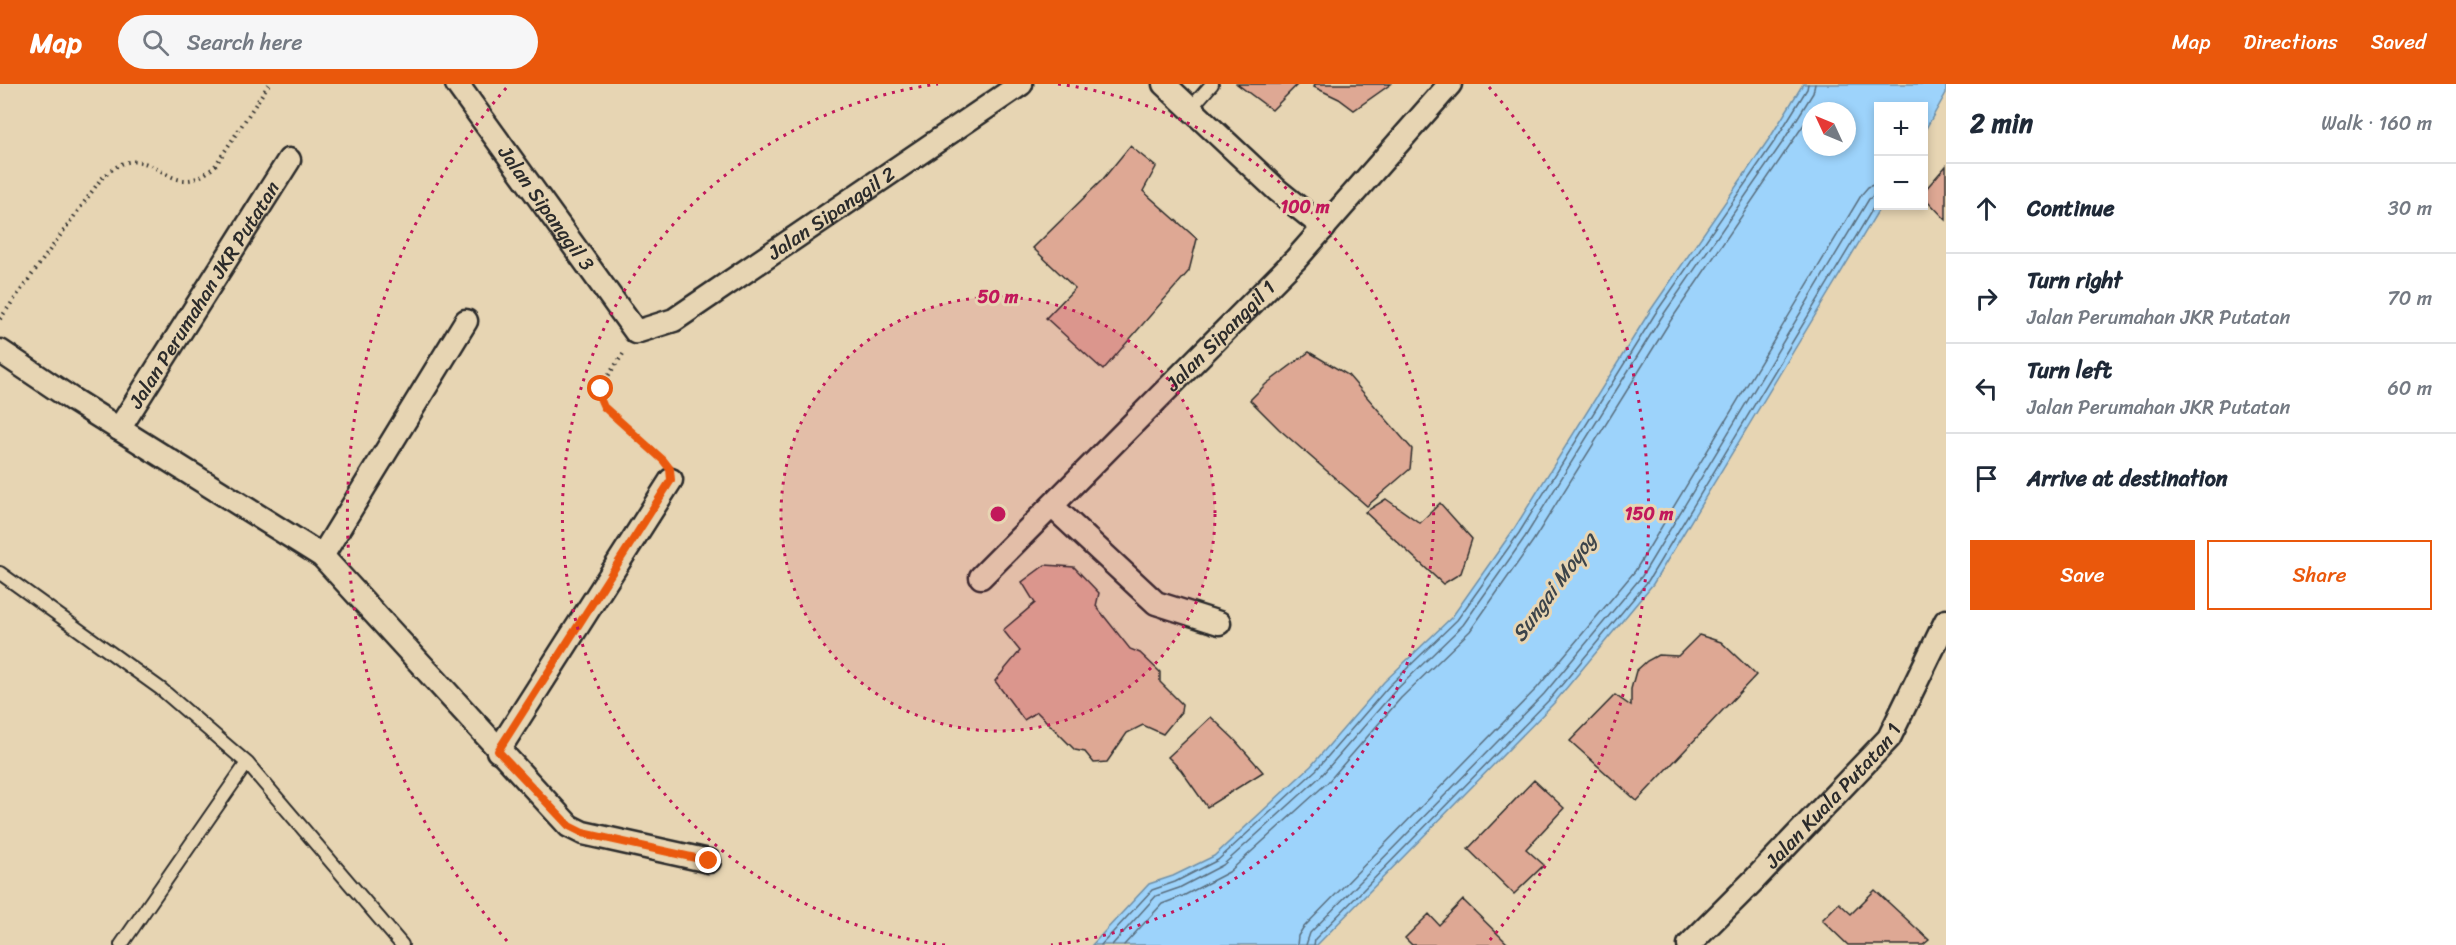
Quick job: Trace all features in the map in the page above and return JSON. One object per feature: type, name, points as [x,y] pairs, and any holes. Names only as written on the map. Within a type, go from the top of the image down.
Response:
[{"type":"street","name":"Jalan Sipanggil 3","points":[[457,84],[636,332]]},
{"type":"street","name":"Jalan Sipanggil 2","points":[[636,332],[674,320],[1021,84]]},
{"type":"street","points":[[1164,84],[1277,190],[1323,228]]},
{"type":"street","name":"Jalan Sipanggil 1","points":[[981,577],[1254,303],[1450,84]]},
{"type":"street","name":"Jalan Perumahan JKR Putatan","points":[[119,429],[289,160]]},
{"type":"street","points":[[322,556],[466,321]]},
{"type":"street","name":"Jalan Perumahan JKR Putatan","points":[[0,351],[119,429],[322,556],[569,826],[583,833],[709,861]]},
{"type":"street","points":[[498,751],[671,480]]},
{"type":"street","points":[[1052,506],[1156,603],[1219,623]]},
{"type":"street","name":"Jalan Kuala Putatan 1","points":[[1689,945],[1889,738],[1946,621]]},
{"type":"lane","points":[[1190,109],[1212,84]]},
{"type":"lane","points":[[0,573],[161,689],[247,763],[402,945]]},
{"type":"lane","points":[[121,945],[247,763]]},
{"type":"path","points":[[0,319],[101,179],[123,163],[139,162],[179,180],[191,181],[204,176],[215,166],[269,84]]},
{"type":"path","points":[[636,332],[601,389],[600,398],[604,407],[663,460],[670,469],[671,480]]},
{"type":"water","name":"Sungai Moyog","points":[[1803,84],[1946,84],[1946,93],[1928,125],[1928,102],[1874,102],[1874,210],[1879,210],[1653,584],[1554,703],[1317,945],[1092,945],[1149,884],[1173,876],[1214,856],[1311,766],[1384,682],[1452,617],[1514,529],[1650,311],[1771,136]]},
{"type":"building","points":[[1237,84],[1298,84],[1272,110]]},
{"type":"building","points":[[1315,84],[1391,84],[1354,110],[1339,99],[1314,87]]},
{"type":"building","points":[[1130,146],[1156,167],[1143,191],[1197,239],[1189,271],[1103,370],[1046,318],[1075,288],[1033,248],[1103,179]]},
{"type":"building","points":[[1946,166],[1946,220],[1928,201],[1928,186]]},
{"type":"building","points":[[1309,352],[1348,375],[1412,449],[1410,469],[1367,506],[1279,429],[1250,400],[1266,384]]},
{"type":"building","points":[[1386,499],[1420,523],[1440,503],[1472,539],[1461,573],[1443,584],[1365,512]]},
{"type":"building","points":[[1045,565],[1074,567],[1099,593],[1096,606],[1130,649],[1140,653],[1160,672],[1160,682],[1182,704],[1181,712],[1163,734],[1143,725],[1127,733],[1107,762],[1094,763],[1085,752],[1075,750],[1037,712],[1024,720],[995,681],[1020,651],[1003,630],[1035,603],[1022,582]]},
{"type":"building","points":[[1699,635],[1721,642],[1756,675],[1637,801],[1570,741],[1615,695],[1631,706],[1631,689],[1636,671],[1647,661],[1658,655],[1678,656]]},
{"type":"building","points":[[1211,717],[1263,772],[1207,807],[1181,770],[1168,757]]},
{"type":"building","points":[[1534,780],[1564,808],[1526,849],[1544,865],[1514,894],[1468,849]]},
{"type":"building","points":[[1875,890],[1929,940],[1923,945],[1848,945],[1822,920],[1839,903],[1851,914]]},
{"type":"building","points":[[1463,900],[1509,945],[1412,945],[1405,938],[1429,914],[1439,925]]},
{"type":"route","points":[[601,389],[600,398],[604,407],[663,460],[670,469],[671,480],[498,751],[569,826],[583,833],[709,861]]}]
